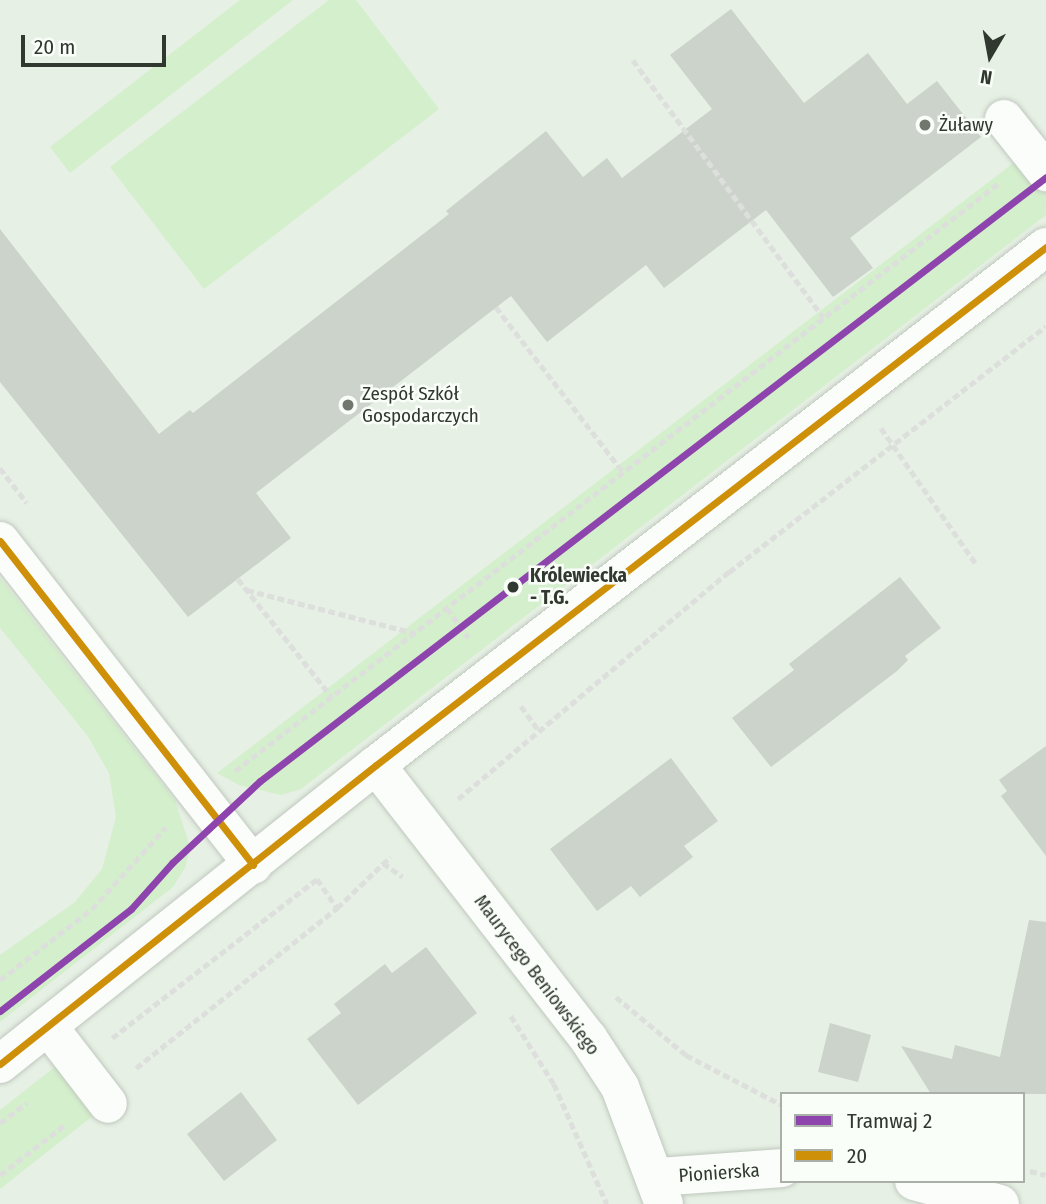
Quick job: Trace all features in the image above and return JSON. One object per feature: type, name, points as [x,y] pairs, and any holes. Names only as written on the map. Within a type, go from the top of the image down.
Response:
[{"type":"main road","points":[[1004,119],[1040,164]]},
{"type":"main road","points":[[0,1064],[376,765],[1046,247]]},
{"type":"main road","points":[[0,541],[253,865]]},
{"type":"main road","name":"Maurycego Beniowskiego","points":[[376,765],[588,1038],[620,1087],[660,1191]]},
{"type":"main road","points":[[48,1026],[105,1100]]},
{"type":"main road","name":"Pionierska","points":[[660,1191],[780,1168]]},
{"type":"main road","points":[[921,1183],[1000,1204]]},
{"type":"path","points":[[633,60],[823,317]]},
{"type":"path","points":[[0,980],[92,909],[200,797],[857,291],[1040,164]]},
{"type":"path","points":[[852,284],[857,291]]},
{"type":"path","points":[[496,307],[623,472]]},
{"type":"path","points":[[0,1175],[105,1100],[337,908],[422,825],[458,799],[729,572],[1046,326]]},
{"type":"path","points":[[856,393],[977,565]]},
{"type":"path","points":[[238,579],[332,697]]},
{"type":"path","points":[[247,590],[415,633]]},
{"type":"path","points":[[458,799],[466,810]]},
{"type":"path","points":[[383,863],[413,888]]},
{"type":"path","points":[[0,1123],[317,879],[337,908]]},
{"type":"path","points":[[610,990],[686,1055],[780,1104]]},
{"type":"path","points":[[509,1014],[554,1084],[607,1204]]},
{"type":"green space","points":[[240,0],[293,0],[70,173],[50,147]]},
{"type":"green space","points":[[329,0],[356,0],[439,109],[204,289],[110,167]]},
{"type":"green space","points":[[1046,138],[1046,215],[318,776],[301,789],[281,795],[239,785],[217,773]]},
{"type":"green space","points":[[0,578],[175,800],[190,847],[185,868],[173,887],[0,1022],[0,955],[75,902],[102,869],[116,817],[109,773],[87,735],[0,628]]},
{"type":"green space","points":[[70,1055],[108,1104],[0,1189],[0,1110]]},
{"type":"building","points":[[731,9],[804,103],[868,53],[907,104],[937,81],[981,137],[850,238],[873,268],[833,297],[766,210],[664,288],[646,265],[547,342],[511,296],[256,493],[291,538],[188,617],[0,382],[0,229],[159,434],[190,410],[193,413],[449,214],[446,211],[546,131],[583,177],[607,158],[622,178],[712,109],[670,55]]},
{"type":"building","points":[[900,577],[941,628],[905,656],[908,660],[897,671],[771,767],[732,718],[794,670],[789,664]]},
{"type":"building","points":[[1046,746],[1046,856],[1001,796],[1007,791],[999,780]]},
{"type":"building","points":[[671,758],[718,821],[684,846],[693,857],[640,897],[631,886],[597,911],[550,849]]},
{"type":"building","points":[[1029,920],[1046,922],[1046,1094],[930,1092],[901,1046],[952,1059],[955,1045],[1000,1057]]},
{"type":"building","points":[[426,947],[477,1013],[358,1105],[307,1039],[341,1013],[334,1004],[385,964],[392,973]]},
{"type":"building","points":[[830,1023],[871,1035],[858,1082],[818,1072]]},
{"type":"building","points":[[241,1092],[277,1140],[224,1181],[187,1134]]},
{"type":"tram line","name":"2","points":[[0,1011],[131,909],[172,863],[260,781],[1046,177]]},
{"type":"transit line","name":"20","points":[[0,1064],[376,765],[1046,247]]},
{"type":"transit line","name":"20","points":[[0,541],[253,865]]},
{"type":"place","name":"Żuławy","points":[[925,125]]},
{"type":"place","name":"Zespół Szkół Gospodarczych","points":[[348,405]]},
{"type":"place","name":"Królewiecka - T.G.","points":[[513,587]]}]
